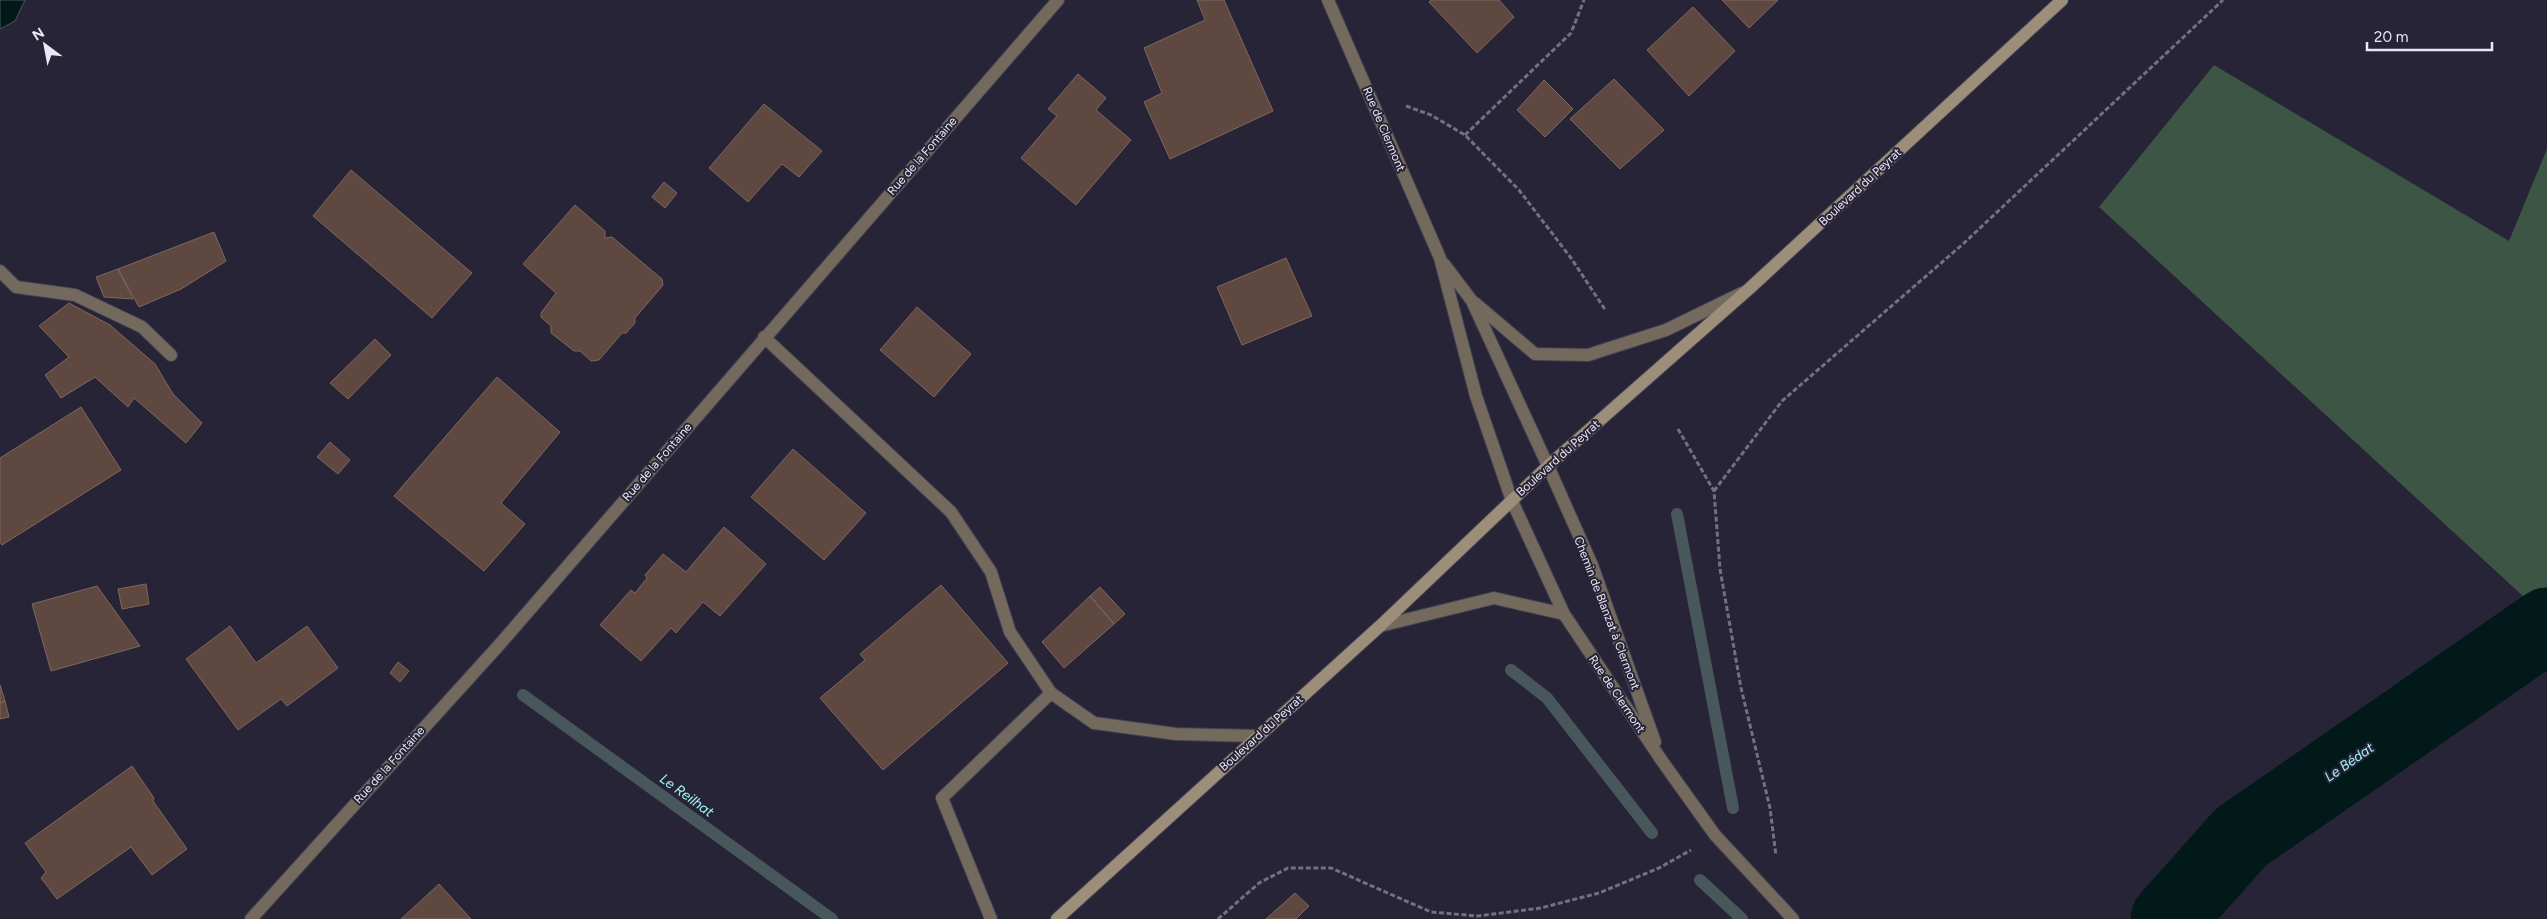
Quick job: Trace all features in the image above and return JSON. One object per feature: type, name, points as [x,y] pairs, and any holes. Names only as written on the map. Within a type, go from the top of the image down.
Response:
[{"type":"main road","name":"Boulevard du Peyrat","points":[[1057,919],[1380,626],[1548,466],[1750,288],[2062,0]]},
{"type":"street","name":"Rue de la Fontaine","points":[[251,919],[500,644],[764,336],[1058,0]]},
{"type":"street","name":"Rue de Clermont","points":[[1328,0],[1440,258],[1476,396],[1512,501],[1564,614],[1662,761],[1715,836],[1793,919]]},
{"type":"street","name":"Rue de Clermont","points":[[1440,258],[1472,301],[1548,466]]},
{"type":"street","points":[[0,271],[16,287],[75,295],[142,327],[171,355]]},
{"type":"street","name":"Rue de Clermont","points":[[1472,301],[1535,354],[1588,355],[1666,330],[1750,288]]},
{"type":"street","points":[[764,336],[951,512],[992,572],[1010,632],[1051,693],[1094,723],[1176,734],[1258,736]]},
{"type":"street","name":"Chemin de Blanzat à Clermont","points":[[1548,466],[1592,565],[1662,761]]},
{"type":"street","points":[[1380,626],[1494,598],[1564,614]]},
{"type":"street","points":[[991,919],[942,798],[1051,693]]},
{"type":"path","points":[[1465,135],[1571,33],[1584,0]]},
{"type":"path","points":[[1714,491],[1782,401],[1963,244],[2224,0]]},
{"type":"path","points":[[1369,93],[1431,115],[1465,135],[1519,190],[1571,258],[1606,311]]},
{"type":"path","points":[[1678,429],[1714,491],[1720,568],[1741,688],[1770,808],[1783,909]]},
{"type":"path","points":[[1218,919],[1259,883],[1288,868],[1331,868],[1431,912],[1478,916],[1541,908],[1599,892],[1659,868],[1715,836]]},
{"type":"green space","points":[[2214,65],[2509,241],[2547,149],[2547,618],[2099,207]]},
{"type":"shaded area","points":[[0,0],[25,0],[15,21],[0,29]]},
{"type":"building","points":[[1197,0],[1224,0],[1273,111],[1170,159],[1144,102],[1162,93],[1144,48],[1205,20]]},
{"type":"building","points":[[1431,0],[1499,0],[1514,17],[1477,53],[1429,2]]},
{"type":"building","points":[[1722,0],[1778,0],[1749,28]]},
{"type":"building","points":[[1693,7],[1735,51],[1689,96],[1647,50]]},
{"type":"building","points":[[1078,74],[1106,98],[1096,110],[1131,140],[1076,205],[1021,158],[1057,116],[1048,109]]},
{"type":"building","points":[[1614,79],[1664,130],[1620,169],[1570,119]]},
{"type":"building","points":[[1544,80],[1573,109],[1545,137],[1517,110]]},
{"type":"building","points":[[764,104],[822,151],[799,177],[782,164],[748,202],[709,168]]},
{"type":"building","points":[[351,170],[472,273],[432,318],[313,216]]},
{"type":"building","points":[[664,182],[677,193],[665,208],[652,197]]},
{"type":"building","points":[[575,205],[605,231],[605,238],[612,237],[662,279],[663,285],[635,318],[635,323],[626,333],[622,333],[599,360],[591,361],[580,351],[574,351],[551,333],[551,326],[541,317],[541,313],[556,293],[523,264]]},
{"type":"building","points":[[214,232],[226,261],[181,289],[139,307],[118,269]]},
{"type":"building","points":[[1286,258],[1312,316],[1242,345],[1217,287]]},
{"type":"building","points":[[118,269],[133,299],[104,297],[96,277]]},
{"type":"building","points":[[69,303],[110,325],[155,364],[173,394],[202,423],[186,443],[134,398],[128,407],[95,377],[61,398],[45,375],[69,357],[39,326]]},
{"type":"building","points":[[917,307],[971,354],[934,397],[880,350]]},
{"type":"building","points":[[375,339],[391,355],[348,399],[330,383]]},
{"type":"building","points":[[497,377],[560,432],[501,503],[525,524],[484,571],[394,496]]},
{"type":"building","points":[[81,407],[121,470],[2,545],[0,542],[0,458]]},
{"type":"building","points":[[330,442],[350,460],[338,474],[317,457]]},
{"type":"building","points":[[793,449],[866,513],[824,560],[751,497]]},
{"type":"building","points":[[724,527],[766,564],[720,616],[703,602],[676,633],[671,628],[641,661],[600,625],[631,590],[635,593],[647,578],[645,575],[663,554],[686,572]]},
{"type":"building","points":[[146,584],[149,604],[122,609],[118,589]]},
{"type":"building","points":[[941,585],[1008,663],[883,770],[820,698],[865,660],[860,654]]},
{"type":"building","points":[[97,586],[140,646],[51,671],[32,604]]},
{"type":"building","points":[[1100,587],[1125,614],[1114,624],[1090,596]]},
{"type":"building","points":[[1090,596],[1114,624],[1064,668],[1042,642]]},
{"type":"building","points":[[230,626],[256,663],[307,626],[338,668],[287,706],[281,699],[238,730],[186,659]]},
{"type":"building","points":[[398,662],[409,671],[400,682],[390,673]]},
{"type":"building","points":[[0,685],[5,701],[0,703]]},
{"type":"building","points":[[5,701],[9,717],[0,719],[0,703]]},
{"type":"building","points":[[132,766],[154,798],[153,801],[187,849],[152,875],[131,847],[57,899],[41,878],[46,872],[25,843]]},
{"type":"building","points":[[439,884],[471,919],[401,919]]},
{"type":"building","points":[[1295,893],[1309,906],[1296,919],[1266,919]]},
{"type":"waterway","points":[[1677,514],[1733,808]]},
{"type":"waterway","name":"Le Bédat","points":[[2168,919],[2241,837],[2547,625]]},
{"type":"waterway","points":[[1511,670],[1547,698],[1652,833]]},
{"type":"waterway","name":"Le Reilhat","points":[[523,695],[832,919]]},
{"type":"waterway","points":[[1700,880],[1742,919]]}]
